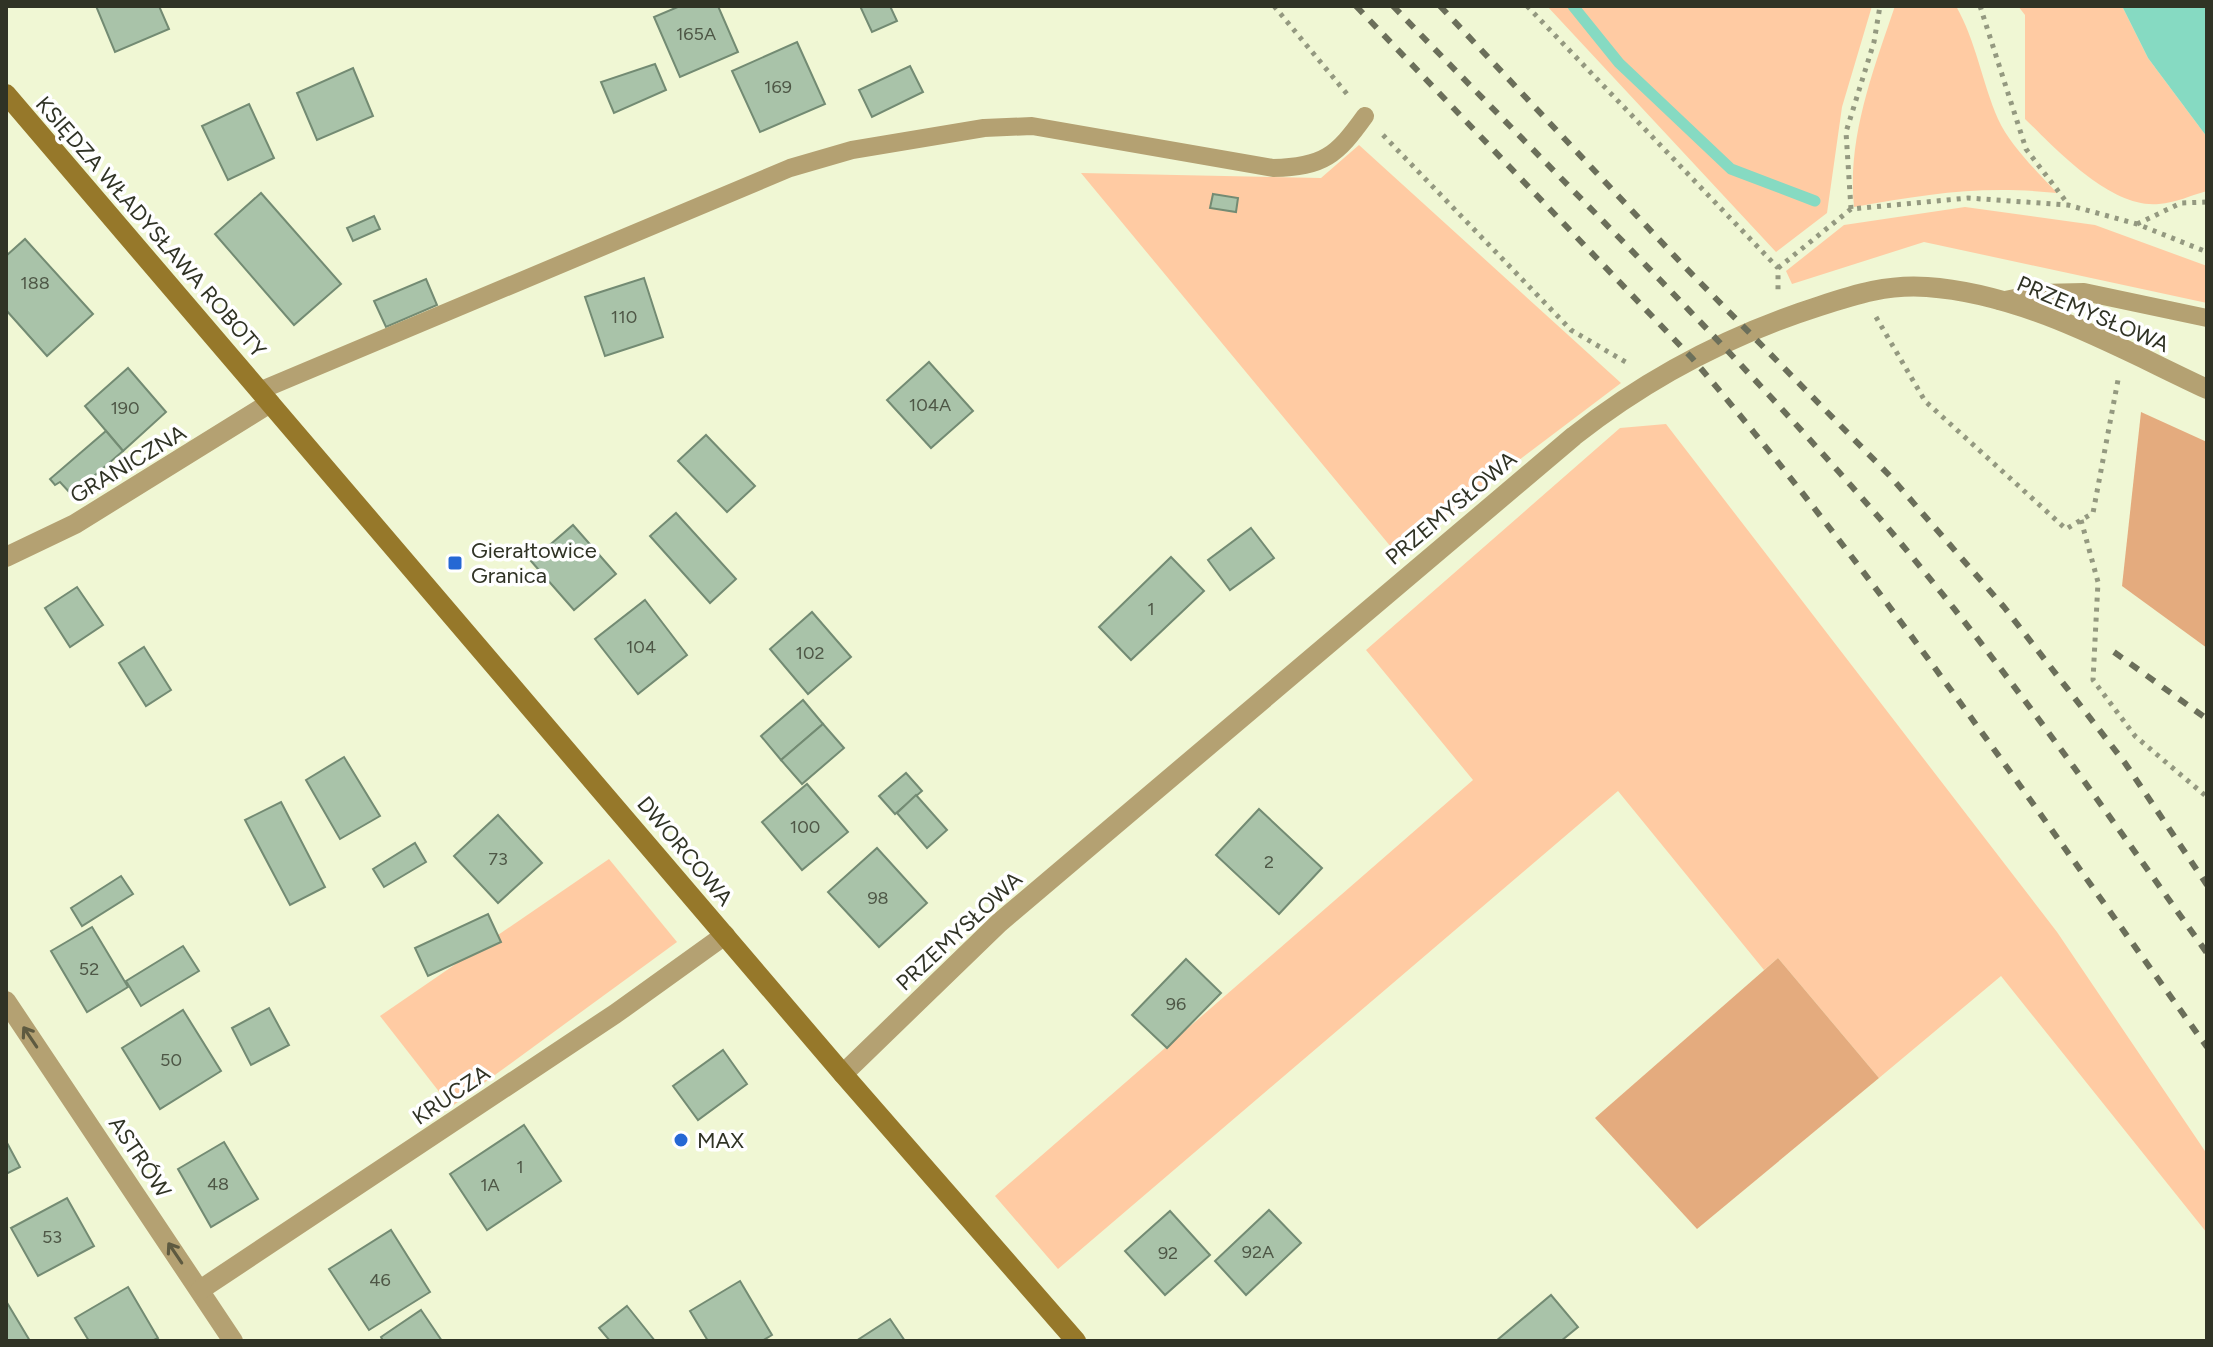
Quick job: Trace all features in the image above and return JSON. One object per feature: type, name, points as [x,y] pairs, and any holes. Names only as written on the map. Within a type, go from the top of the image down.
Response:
[{"type":"main road","name":"KSIĘDZA WŁADYSŁAWA ROBOTY","points":[[6,94],[265,397]]},
{"type":"main road","name":"DWORCOWA","points":[[265,397],[843,1074],[1076,1341]]},
{"type":"street","name":"PRZEMYSŁOWA","points":[[843,1074],[1011,913],[1574,436],[1654,378],[1719,344],[1779,319],[1862,292],[1897,285],[1929,287],[2000,301],[2124,350],[2207,389]]},
{"type":"street","name":"GRANICZNA","points":[[6,557],[75,524],[265,397]]},
{"type":"street","name":"KRUCZA","points":[[200,1290],[615,1014],[725,935]]},
{"type":"street","name":"ASTRÓW","points":[[6,1001],[233,1341]]},
{"type":"lane","points":[[265,397],[790,168],[852,150],[984,128],[1032,126],[1273,168],[1298,167],[1340,151],[1365,116]]},
{"type":"lane","points":[[2000,301],[2040,293],[2084,292],[2207,318]]},
{"type":"path","points":[[1274,6],[1365,116],[1571,330],[1654,378]]},
{"type":"path","points":[[1527,6],[1778,268],[1779,319]]},
{"type":"path","points":[[1851,209],[1846,132],[1874,42],[1880,6]]},
{"type":"path","points":[[1980,6],[2026,149],[2068,205]]},
{"type":"path","points":[[1778,268],[1851,209],[1968,198],[2068,205],[2137,224],[2207,252]]},
{"type":"path","points":[[2137,224],[2181,203],[2207,202]]},
{"type":"path","points":[[1862,292],[1925,401],[2066,529],[2093,513],[2124,350]]},
{"type":"path","points":[[2081,520],[2098,582],[2093,680],[2135,736],[2207,797]]},
{"type":"shaded area","points":[[1547,6],[1872,6],[1842,107],[1827,213],[1776,252]]},
{"type":"shaded area","points":[[1895,6],[1956,6],[1969,33],[2003,129],[2057,193],[2004,190],[1955,192],[1854,207],[1854,156],[1858,130]]},
{"type":"shaded area","points":[[2018,6],[2122,6],[2148,58],[2207,137],[2207,191],[2159,204],[2122,197],[2086,175],[2025,119],[2025,15]]},
{"type":"shaded area","points":[[1359,145],[1621,383],[1396,553],[1081,173],[1321,178]]},
{"type":"shaded area","points":[[1965,207],[2095,225],[2207,266],[2207,303],[1924,242],[1792,284],[1786,271],[1844,225]]},
{"type":"shaded area","points":[[2141,412],[2207,442],[2207,648],[2122,586]]},
{"type":"shaded area","points":[[1666,424],[2057,932],[2207,1154],[2207,1233],[2001,976],[1879,1078],[1778,958],[1764,970],[1618,791],[1058,1269],[995,1196],[1473,780],[1366,650],[1620,428]]},
{"type":"shaded area","points":[[609,859],[677,942],[451,1107],[380,1016]]},
{"type":"shaded area","points":[[1778,958],[1879,1078],[1697,1229],[1595,1118]]},
{"type":"water","points":[[2122,6],[2207,6],[2207,137],[2148,58]]},
{"type":"building","points":[[96,6],[159,6],[169,29],[115,52]]},
{"type":"building","points":[[680,6],[718,6],[738,52],[680,77],[654,17]]},
{"type":"building","points":[[860,6],[890,6],[897,21],[872,32]]},
{"type":"building","points":[[797,42],[825,104],[760,132],[732,71]]},
{"type":"building","points":[[655,64],[666,90],[614,113],[601,82]]},
{"type":"building","points":[[910,66],[923,92],[872,117],[859,90]]},
{"type":"building","points":[[353,68],[373,116],[317,140],[297,93]]},
{"type":"building","points":[[249,104],[274,158],[228,180],[202,126]]},
{"type":"building","points":[[261,193],[341,284],[294,325],[215,234]]},
{"type":"building","points":[[1213,194],[1238,198],[1236,212],[1210,208]]},
{"type":"building","points":[[374,216],[380,229],[353,241],[347,228]]},
{"type":"building","points":[[25,239],[93,314],[47,356],[6,310],[6,256]]},
{"type":"building","points":[[644,278],[663,337],[605,356],[585,297]]},
{"type":"building","points":[[426,279],[437,305],[386,327],[374,301]]},
{"type":"building","points":[[929,362],[973,411],[931,448],[887,400]]},
{"type":"building","points":[[128,368],[166,412],[123,451],[85,406]]},
{"type":"building","points":[[106,431],[123,451],[72,495],[60,482],[55,485],[50,479]]},
{"type":"building","points":[[706,435],[755,486],[727,512],[678,461]]},
{"type":"building","points":[[676,513],[736,579],[710,603],[650,536]]},
{"type":"building","points":[[573,525],[616,574],[574,610],[531,561]]},
{"type":"building","points":[[1251,528],[1274,558],[1230,590],[1208,560]]},
{"type":"building","points":[[1171,557],[1204,591],[1131,660],[1099,627]]},
{"type":"building","points":[[77,587],[103,625],[70,647],[45,608]]},
{"type":"building","points":[[645,600],[687,655],[638,694],[595,639]]},
{"type":"building","points":[[812,612],[851,657],[808,694],[770,649]]},
{"type":"building","points":[[144,647],[171,690],[146,706],[119,663]]},
{"type":"building","points":[[803,700],[823,724],[781,760],[761,736]]},
{"type":"building","points":[[823,724],[844,748],[802,784],[781,760]]},
{"type":"building","points":[[344,757],[380,816],[340,839],[306,780]]},
{"type":"building","points":[[906,773],[922,791],[895,814],[879,796]]},
{"type":"building","points":[[807,784],[848,832],[802,870],[762,822]]},
{"type":"building","points":[[916,795],[947,830],[927,848],[897,813]]},
{"type":"building","points":[[281,802],[325,887],[290,905],[245,820]]},
{"type":"building","points":[[1259,809],[1322,868],[1279,914],[1216,855]]},
{"type":"building","points":[[498,815],[542,863],[498,903],[454,856]]},
{"type":"building","points":[[415,843],[426,862],[384,887],[373,869]]},
{"type":"building","points":[[877,848],[927,903],[879,947],[828,892]]},
{"type":"building","points":[[121,876],[133,894],[82,926],[71,908]]},
{"type":"building","points":[[488,914],[501,942],[428,976],[415,948]]},
{"type":"building","points":[[92,927],[128,987],[87,1012],[51,951]]},
{"type":"building","points":[[183,946],[199,971],[141,1006],[126,981]]},
{"type":"building","points":[[1186,959],[1221,993],[1167,1048],[1132,1015]]},
{"type":"building","points":[[269,1008],[289,1045],[251,1065],[232,1028]]},
{"type":"building","points":[[183,1010],[221,1071],[160,1109],[122,1048]]},
{"type":"building","points":[[723,1050],[747,1084],[698,1120],[673,1086]]},
{"type":"building","points":[[524,1125],[561,1181],[487,1230],[450,1174]]},
{"type":"building","points":[[6,1141],[20,1167],[6,1174]]},
{"type":"building","points":[[224,1142],[258,1199],[211,1227],[178,1169]]},
{"type":"building","points":[[67,1198],[94,1246],[38,1276],[11,1228]]},
{"type":"building","points":[[1269,1210],[1301,1243],[1246,1295],[1215,1261]]},
{"type":"building","points":[[1170,1211],[1210,1255],[1165,1295],[1125,1251]]},
{"type":"building","points":[[391,1230],[430,1292],[369,1330],[329,1269]]},
{"type":"building","points":[[740,1281],[772,1335],[762,1341],[708,1341],[690,1311]]},
{"type":"building","points":[[128,1287],[158,1338],[152,1341],[89,1341],[75,1318]]},
{"type":"building","points":[[1551,1295],[1578,1327],[1561,1341],[1496,1341]]},
{"type":"building","points":[[6,1301],[30,1341],[6,1341]]},
{"type":"building","points":[[627,1306],[655,1341],[610,1341],[599,1328]]},
{"type":"building","points":[[421,1310],[442,1341],[383,1341],[381,1337]]},
{"type":"building","points":[[890,1319],[905,1341],[856,1341]]},
{"type":"waterway","points":[[1573,6],[1619,63],[1731,169],[1815,201]]},
{"type":"railway","points":[[1356,6],[1692,358],[1761,441],[1956,697],[2207,1047]]},
{"type":"railway","points":[[1393,6],[1702,324],[1882,521],[2009,679],[2207,953]]},
{"type":"railway","points":[[1440,6],[1683,265],[1890,476],[2004,607],[2125,763],[2207,885]]},
{"type":"railway","points":[[2114,652],[2207,719]]},
{"type":"place","name":"Gierałtowice Granica","points":[[455,563]]},
{"type":"place","name":"MAX","points":[[681,1140]]}]
